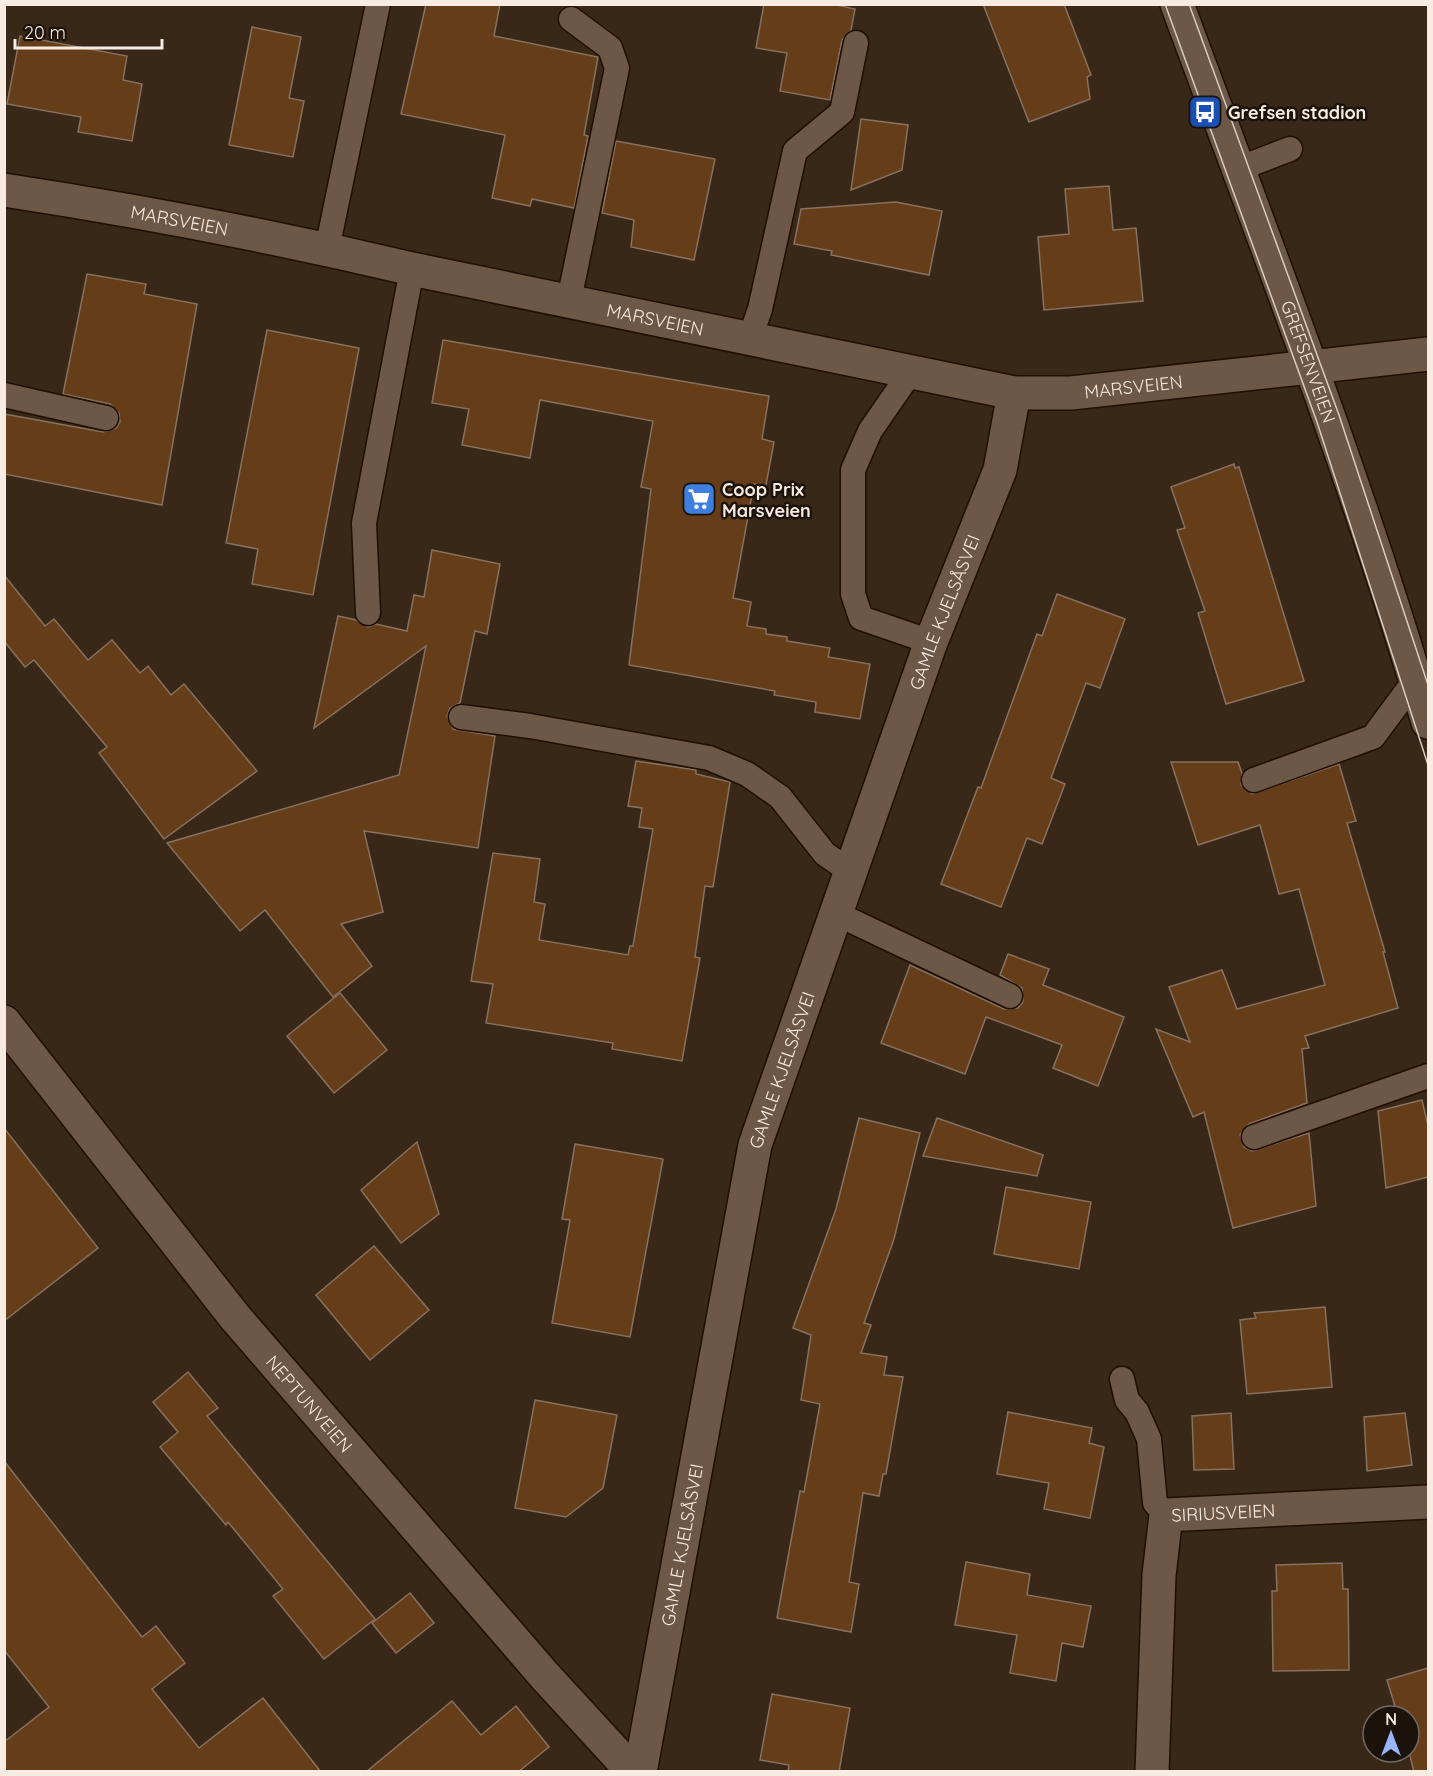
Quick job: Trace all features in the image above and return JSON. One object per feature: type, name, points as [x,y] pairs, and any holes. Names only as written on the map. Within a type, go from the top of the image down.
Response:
[{"type":"street","name":"GREFSENVEIEN","points":[[1177,4],[1422,677],[1428,722]]},
{"type":"street","name":"MARSVEIEN","points":[[4,190],[116,208],[327,249],[412,269],[1014,393],[1071,393],[1428,354]]},
{"type":"street","name":"GAMLE KJELSÅSVEI","points":[[640,1772],[755,1145],[931,642],[1000,470],[1014,393]]},
{"type":"street","name":"NEPTUNVEIEN","points":[[4,1022],[234,1316],[543,1675],[633,1772]]},
{"type":"street","name":"SIRIUSVEIEN","points":[[1152,1772],[1159,1575],[1166,1515],[1428,1502]]},
{"type":"lane","points":[[327,249],[378,4]]},
{"type":"lane","points":[[569,300],[617,68],[610,48],[571,19]]},
{"type":"lane","points":[[750,338],[760,309],[795,151],[842,112],[856,43]]},
{"type":"lane","points":[[1238,169],[1290,149]]},
{"type":"lane","points":[[368,613],[364,523],[412,269]]},
{"type":"lane","points":[[910,373],[870,431],[853,470],[853,594],[861,618],[931,642]]},
{"type":"lane","points":[[4,395],[106,418]]},
{"type":"lane","points":[[1254,780],[1373,737],[1422,677]]},
{"type":"lane","points":[[461,717],[530,726],[718,762],[747,774],[780,797],[825,854],[850,871]]},
{"type":"lane","points":[[835,913],[1010,996]]},
{"type":"lane","points":[[1254,1137],[1428,1076]]},
{"type":"lane","points":[[1122,1379],[1127,1400],[1137,1412],[1149,1438],[1155,1503],[1166,1515]]},
{"type":"building","points":[[426,4],[500,4],[494,36],[598,57],[584,135],[588,136],[574,208],[532,199],[530,206],[492,198],[505,135],[401,114]]},
{"type":"building","points":[[764,4],[832,4],[855,9],[851,30],[842,40],[830,100],[780,91],[787,53],[756,48]]},
{"type":"building","points":[[983,4],[1064,4],[1091,75],[1087,77],[1090,99],[1029,122]]},
{"type":"building","points":[[252,27],[301,37],[289,98],[304,101],[293,157],[229,145]]},
{"type":"building","points":[[20,36],[127,56],[123,80],[142,84],[132,141],[78,132],[81,117],[7,104]]},
{"type":"building","points":[[861,119],[908,125],[902,170],[851,190]]},
{"type":"building","points":[[616,141],[715,159],[694,260],[631,247],[634,220],[602,213]]},
{"type":"building","points":[[1109,186],[1113,230],[1136,228],[1143,301],[1044,310],[1038,237],[1069,234],[1065,189]]},
{"type":"building","points":[[896,202],[942,211],[929,275],[831,255],[832,251],[794,244],[801,209]]},
{"type":"building","points":[[87,274],[146,284],[144,294],[197,304],[162,505],[4,474],[4,414],[103,432],[116,428],[120,422],[119,413],[110,404],[63,394]]},
{"type":"building","points":[[267,330],[359,348],[313,595],[252,584],[258,549],[226,543]]},
{"type":"building","points":[[443,340],[769,396],[762,439],[774,442],[766,485],[754,484],[733,598],[751,602],[747,626],[766,629],[766,634],[787,637],[787,641],[830,648],[828,657],[870,664],[860,719],[815,712],[816,702],[774,695],[775,691],[629,665],[651,489],[641,487],[653,421],[540,400],[530,458],[462,445],[469,409],[432,403]]},
{"type":"building","points":[[1234,464],[1235,468],[1239,467],[1304,681],[1226,704],[1198,613],[1205,611],[1177,530],[1185,528],[1171,487]]},
{"type":"building","points":[[432,550],[500,564],[487,634],[475,631],[460,703],[450,708],[447,716],[453,729],[495,736],[478,848],[364,831],[383,912],[341,924],[372,966],[333,997],[265,910],[240,931],[167,843],[399,775],[426,646],[314,728],[338,616],[356,620],[368,627],[376,624],[407,631],[414,595],[424,597]]},
{"type":"building","points":[[4,575],[45,626],[54,619],[88,660],[112,640],[140,673],[148,666],[171,695],[184,684],[257,771],[164,839],[99,753],[107,747],[34,660],[25,667],[4,641]]},
{"type":"building","points":[[1057,594],[1125,619],[1100,688],[1086,683],[1051,778],[1065,784],[1042,844],[1027,838],[1001,907],[941,884],[978,787],[981,788],[1037,634],[1042,636]]},
{"type":"building","points":[[636,761],[696,770],[696,774],[730,782],[713,887],[705,886],[695,957],[700,958],[682,1061],[612,1049],[613,1043],[486,1023],[493,984],[471,981],[493,853],[540,859],[534,902],[545,904],[539,940],[628,955],[630,946],[633,946],[653,829],[639,827],[642,808],[628,806]]},
{"type":"building","points":[[1171,762],[1238,762],[1242,773],[1241,785],[1252,794],[1339,764],[1356,821],[1347,823],[1385,952],[1383,952],[1398,1008],[1305,1036],[1309,1048],[1302,1049],[1307,1103],[1249,1124],[1240,1135],[1244,1147],[1252,1151],[1309,1133],[1316,1206],[1233,1228],[1204,1112],[1193,1117],[1156,1029],[1190,1042],[1169,987],[1222,970],[1237,1009],[1325,985],[1299,889],[1279,894],[1260,825],[1198,845]]},
{"type":"building","points":[[1008,954],[1049,969],[1043,985],[1124,1017],[1098,1086],[1053,1068],[1062,1045],[986,1017],[965,1074],[881,1043],[910,965],[1004,1009],[1018,1008],[1023,1002],[1022,988],[1000,975]]},
{"type":"building","points":[[340,993],[387,1050],[334,1093],[287,1036]]},
{"type":"building","points":[[1422,1100],[1428,1126],[1428,1177],[1386,1188],[1378,1111]]},
{"type":"building","points":[[859,1118],[920,1133],[894,1239],[864,1323],[871,1325],[861,1353],[887,1357],[884,1375],[903,1377],[886,1474],[883,1474],[879,1496],[863,1493],[849,1582],[859,1584],[851,1632],[777,1618],[800,1491],[804,1492],[820,1404],[801,1400],[811,1335],[793,1328],[836,1209]]},
{"type":"building","points":[[937,1118],[1043,1155],[1037,1176],[923,1156]]},
{"type":"building","points":[[4,1128],[98,1248],[4,1321]]},
{"type":"building","points":[[417,1142],[439,1214],[401,1243],[361,1190]]},
{"type":"building","points":[[575,1144],[663,1159],[630,1337],[552,1323],[570,1220],[562,1219]]},
{"type":"building","points":[[1006,1187],[1091,1202],[1079,1269],[994,1254]]},
{"type":"building","points":[[374,1246],[429,1310],[370,1360],[316,1295]]},
{"type":"building","points":[[1325,1307],[1332,1387],[1247,1394],[1240,1320],[1256,1318],[1254,1313]]},
{"type":"building","points":[[188,1372],[218,1408],[207,1416],[375,1619],[324,1659],[273,1596],[283,1589],[228,1522],[226,1525],[160,1447],[178,1432],[153,1402]]},
{"type":"building","points":[[535,1400],[617,1415],[603,1488],[566,1517],[515,1508]]},
{"type":"building","points":[[1008,1412],[1092,1428],[1089,1443],[1104,1447],[1090,1518],[1044,1509],[1049,1483],[997,1474]]},
{"type":"building","points":[[1231,1413],[1234,1469],[1194,1470],[1192,1416]]},
{"type":"building","points":[[1405,1413],[1412,1465],[1367,1471],[1364,1417]]},
{"type":"building","points":[[4,1461],[142,1637],[156,1626],[185,1663],[152,1689],[199,1748],[263,1698],[321,1772],[4,1772],[4,1742],[49,1707],[4,1650]]},
{"type":"building","points":[[966,1562],[1030,1574],[1027,1595],[1091,1606],[1083,1647],[1062,1643],[1056,1681],[1010,1673],[1017,1635],[955,1625]]},
{"type":"building","points":[[1342,1563],[1343,1589],[1348,1589],[1349,1670],[1273,1671],[1272,1591],[1277,1591],[1276,1565]]},
{"type":"building","points":[[410,1593],[434,1623],[396,1653],[372,1623]]},
{"type":"building","points":[[1428,1668],[1428,1772],[1414,1772],[1412,1764],[1421,1764],[1421,1704],[1394,1704],[1387,1680]]},
{"type":"building","points":[[772,1694],[850,1708],[839,1772],[788,1772],[789,1765],[760,1760]]},
{"type":"building","points":[[452,1701],[481,1735],[516,1706],[549,1747],[518,1772],[366,1772]]},
{"type":"tram line","points":[[1165,4],[1317,422],[1428,765]]},
{"type":"tram line","points":[[1189,4],[1339,415],[1428,685]]},
{"type":"place","name":"Grefsen stadion","points":[[1205,112]]},
{"type":"place","name":"Coop Prix Marsveien","points":[[699,499]]}]
